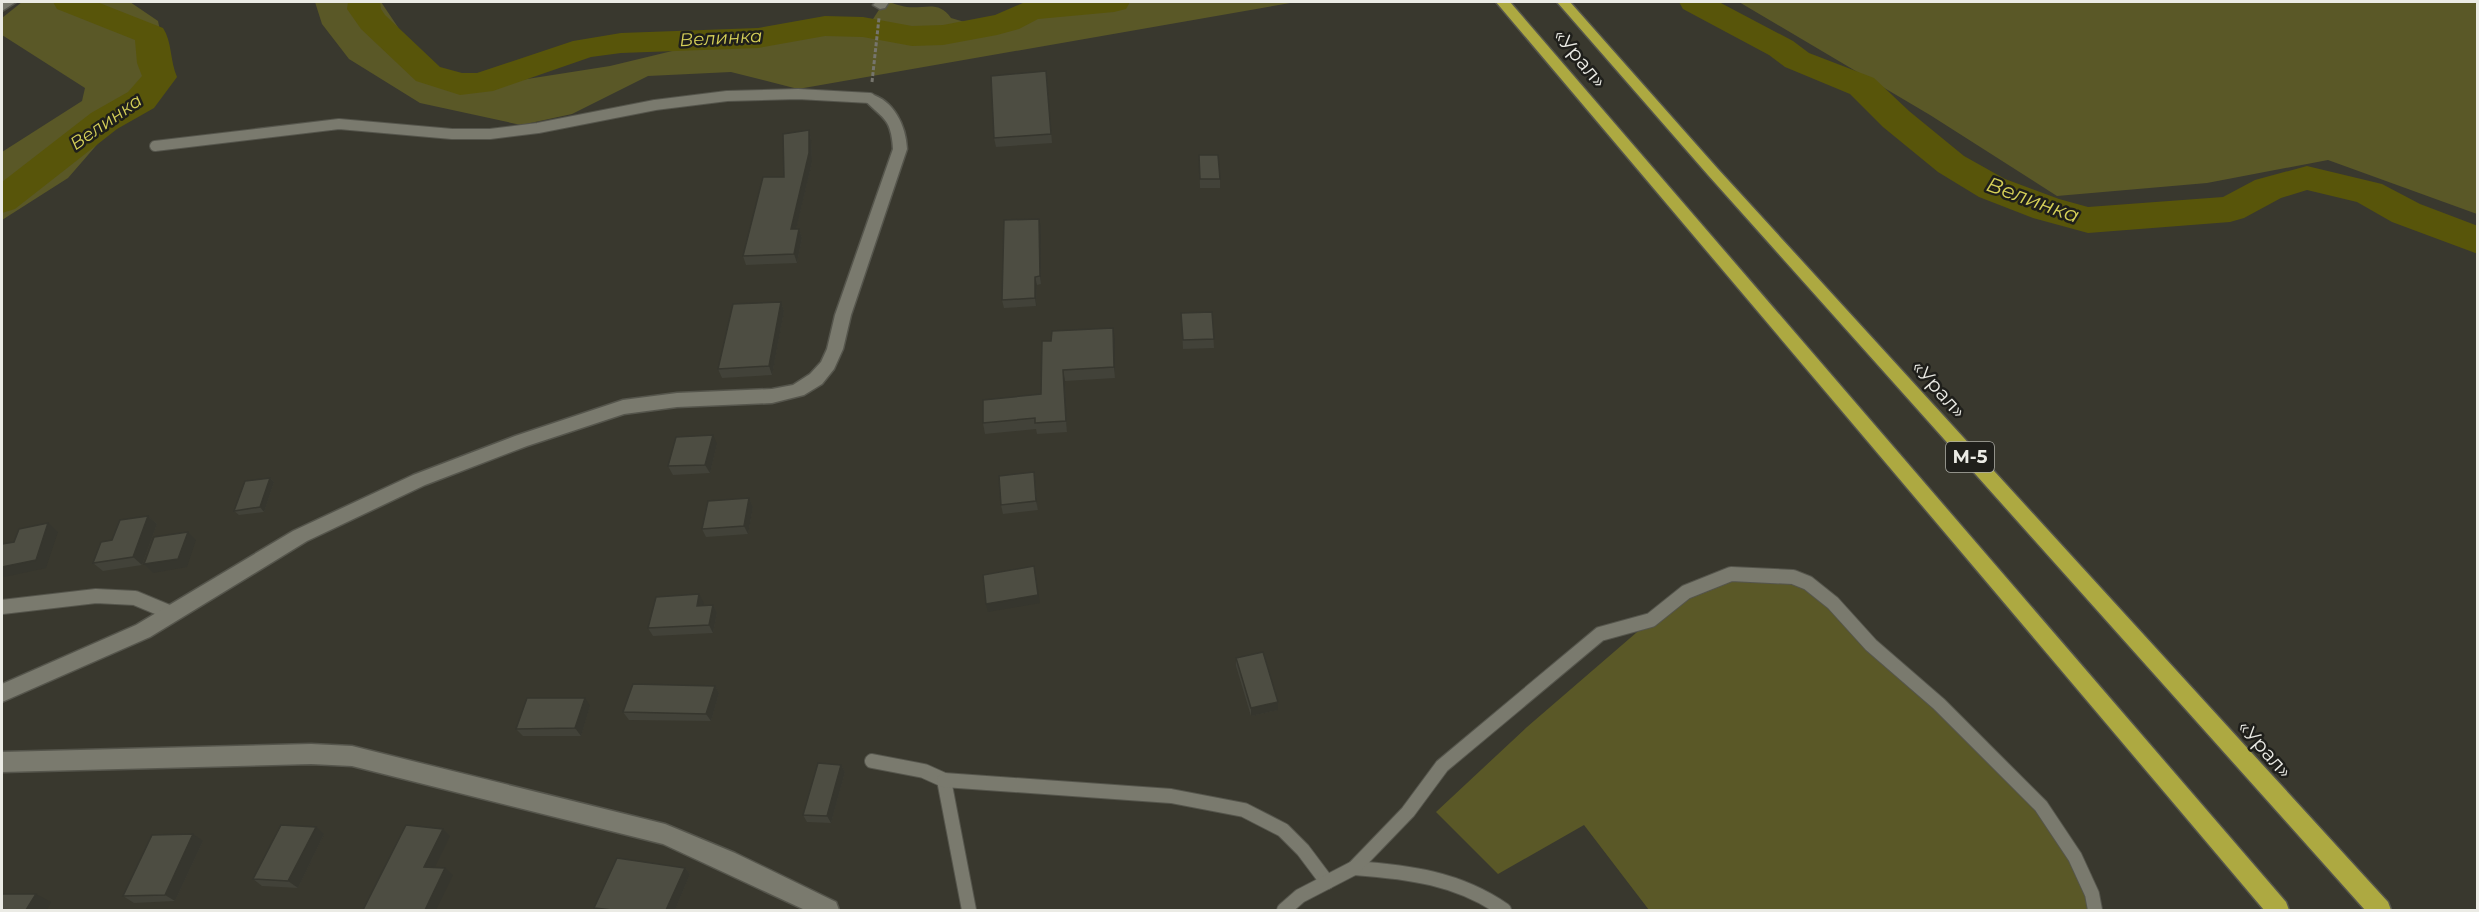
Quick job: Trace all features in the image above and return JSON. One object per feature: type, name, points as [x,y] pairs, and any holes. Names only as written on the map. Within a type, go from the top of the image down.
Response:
[{"type":"highway","name":"«Урал»","points":[[1503,2],[2277,910]]},
{"type":"highway","name":"«Урал»","points":[[1563,2],[1713,172],[2380,910]]},
{"type":"street","points":[[2,7],[9,2]]},
{"type":"street","points":[[2,693],[109,648],[289,542],[340,515],[418,480],[521,441],[623,407],[677,400],[772,396],[798,390],[816,379],[828,365],[836,349],[843,315],[900,149],[897,123],[885,107],[870,98]]},
{"type":"street","points":[[2,762],[311,754],[352,756],[665,834],[828,910]]},
{"type":"lane","points":[[155,146],[339,123],[450,134],[488,134],[544,129],[679,101],[761,94],[830,94],[870,98]]},
{"type":"lane","points":[[1284,910],[1300,896],[1354,868],[1408,812],[1442,766],[1600,634],[1651,620],[1686,592],[1731,574],[1793,577],[1808,583],[1833,603],[1871,645],[1939,704],[2041,806],[2075,858],[2092,894],[2095,910]]},
{"type":"lane","points":[[2,607],[96,596],[135,598],[171,613]]},
{"type":"lane","points":[[872,761],[924,771],[944,780],[1171,796],[1244,810],[1283,830],[1304,850],[1327,882]]},
{"type":"lane","points":[[944,780],[969,910]]},
{"type":"lane","points":[[1354,868],[1409,872],[1458,884],[1486,896],[1504,910]]},
{"type":"path","points":[[870,98],[881,3]]},
{"type":"shaded area","points":[[22,2],[130,2],[158,21],[167,64],[68,178],[2,220],[2,152],[82,101],[85,88],[2,35],[2,18]]},
{"type":"shaded area","points":[[315,2],[381,2],[412,48],[456,90],[610,66],[751,32],[873,19],[884,2],[907,7],[937,7],[951,18],[968,23],[1060,2],[1296,2],[798,89],[731,72],[648,76],[572,114],[521,125],[420,103],[349,59],[322,24]]},
{"type":"shaded area","points":[[1739,2],[2477,2],[2477,214],[2328,160],[2207,183],[2057,196],[1930,115]]},
{"type":"shaded area","points":[[1731,574],[1808,583],[2041,806],[2075,857],[2095,910],[1649,910],[1584,825],[1498,874],[1436,812],[1527,727],[1651,620],[1686,592]]},
{"type":"building","points":[[1046,71],[1051,134],[994,138],[991,76]]},
{"type":"building","points":[[809,130],[809,153],[791,229],[799,229],[794,254],[743,256],[763,177],[784,177],[783,134]]},
{"type":"building","points":[[1199,155],[1218,155],[1220,179],[1200,179]]},
{"type":"building","points":[[1039,219],[1040,276],[1035,277],[1035,298],[1002,300],[1004,220]]},
{"type":"building","points":[[781,302],[769,366],[718,369],[733,304]]},
{"type":"building","points":[[1212,312],[1214,339],[1183,340],[1181,313]]},
{"type":"building","points":[[1113,328],[1114,367],[1063,370],[1066,421],[1035,423],[1035,418],[983,423],[983,400],[1041,394],[1042,341],[1051,341],[1052,331]]},
{"type":"building","points":[[713,435],[705,465],[668,466],[676,437]]},
{"type":"building","points":[[1034,472],[1036,501],[1001,505],[999,476]]},
{"type":"building","points":[[270,478],[260,507],[234,511],[245,481]]},
{"type":"building","points":[[749,498],[744,526],[702,529],[708,501]]},
{"type":"building","points":[[148,516],[133,557],[93,563],[101,542],[112,540],[120,520]]},
{"type":"building","points":[[48,523],[36,560],[2,567],[2,544],[14,542],[19,529]]},
{"type":"building","points":[[188,532],[178,559],[144,564],[154,537]]},
{"type":"building","points":[[1034,566],[1038,595],[986,604],[983,575]]},
{"type":"building","points":[[699,594],[697,606],[713,605],[709,625],[648,628],[656,597]]},
{"type":"building","points":[[1263,652],[1278,702],[1251,708],[1236,658]]},
{"type":"building","points":[[633,684],[715,686],[706,714],[623,712]]},
{"type":"building","points":[[527,698],[585,698],[575,728],[516,729]]},
{"type":"building","points":[[818,763],[841,765],[827,816],[803,815]]},
{"type":"building","points":[[281,825],[316,827],[288,881],[253,879]]},
{"type":"building","points":[[406,825],[443,829],[424,867],[445,868],[425,910],[363,910]]},
{"type":"building","points":[[193,834],[165,895],[123,896],[152,835]]},
{"type":"building","points":[[617,858],[685,868],[666,910],[594,908]]},
{"type":"building","points":[[2,894],[36,894],[26,910],[2,910]]},
{"type":"waterway","name":"Велинка","points":[[2,200],[104,121],[141,100],[160,77],[154,63],[151,35],[69,2]]},
{"type":"waterway","name":"Велинка","points":[[364,2],[364,9],[373,22],[428,74],[460,84],[481,83],[585,48],[621,43],[758,38],[825,26],[863,27],[912,36],[943,35],[1007,22],[1031,10],[1114,2]]},
{"type":"waterway","name":"Велинка","points":[[1695,2],[1781,48],[1797,60],[1862,86],[1896,119],[1951,164],[1992,188],[2047,209],[2088,220],[2230,209],[2268,189],[2307,178],[2369,193],[2406,213],[2478,241]]}]
